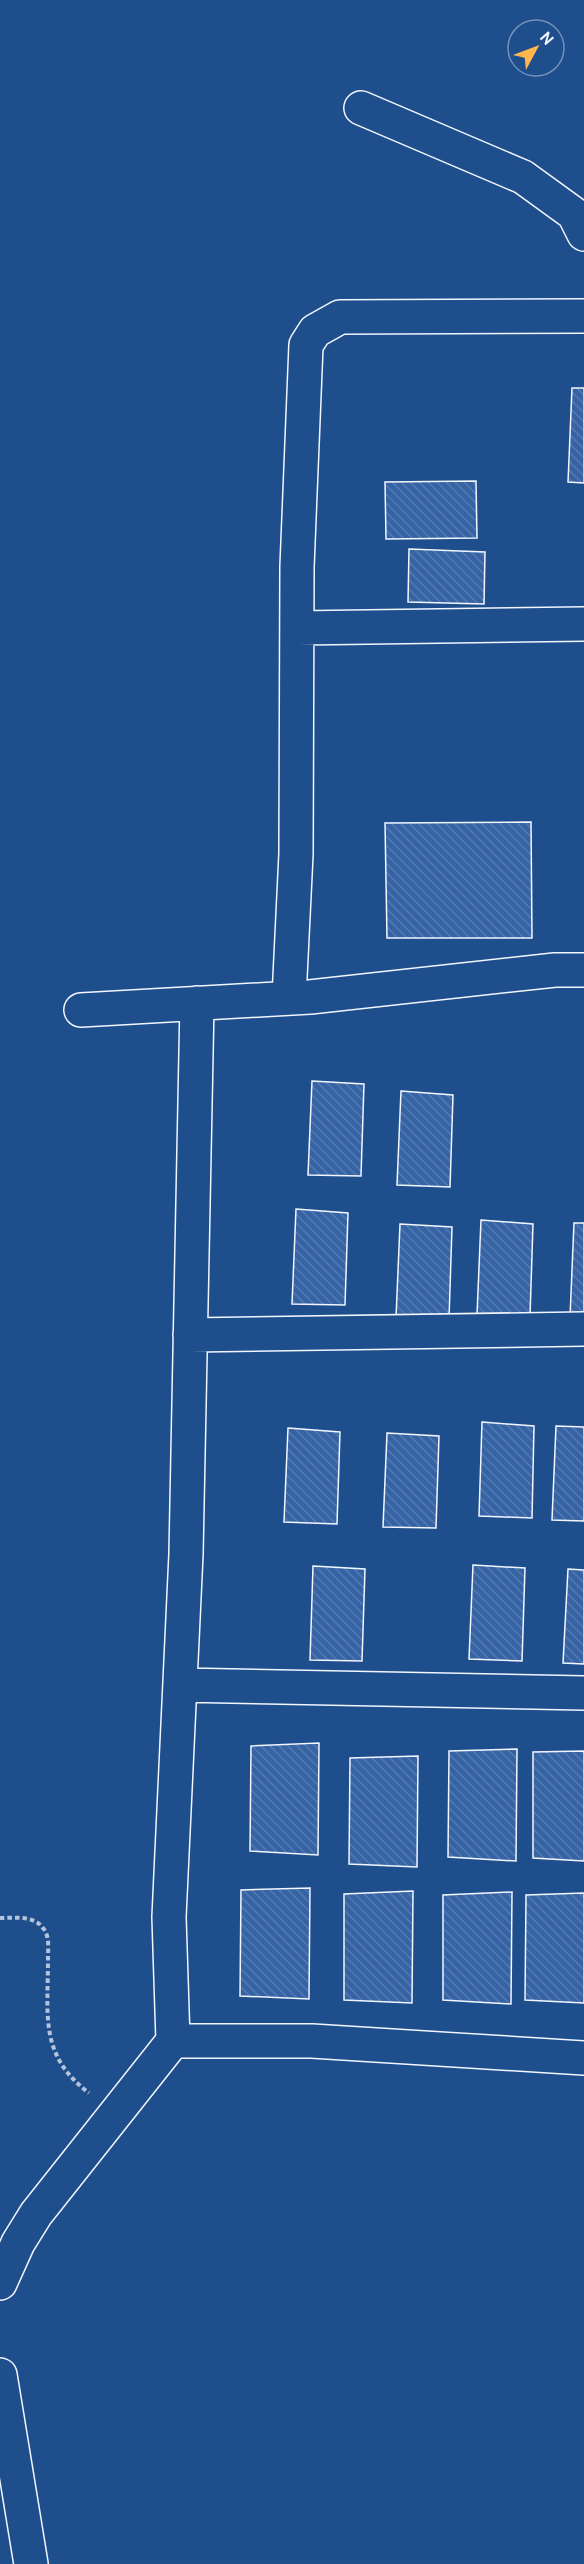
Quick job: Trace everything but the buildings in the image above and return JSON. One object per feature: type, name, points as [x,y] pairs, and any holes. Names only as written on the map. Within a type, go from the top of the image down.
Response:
[{"type":"street","points":[[361,108],[523,177],[574,213],[584,234]]},
{"type":"street","points":[[289,998],[296,854],[297,628],[303,370],[306,345],[315,331],[340,317],[584,316]]},
{"type":"street","points":[[297,628],[584,624]]},
{"type":"street","points":[[81,1010],[289,998],[555,970],[584,970]]},
{"type":"street","points":[[0,2283],[18,2243],[36,2214],[173,2041],[169,1917],[186,1554],[197,1003]]},
{"type":"street","points":[[190,1335],[584,1329]]},
{"type":"street","points":[[180,1685],[584,1693]]},
{"type":"street","points":[[173,2041],[312,2041],[584,2058]]},
{"type":"street","points":[[0,2375],[31,2564]]},
{"type":"path","points":[[0,1918],[29,1918],[43,1927],[48,1942],[48,2021],[52,2046],[62,2068],[75,2082],[116,2113]]}]
